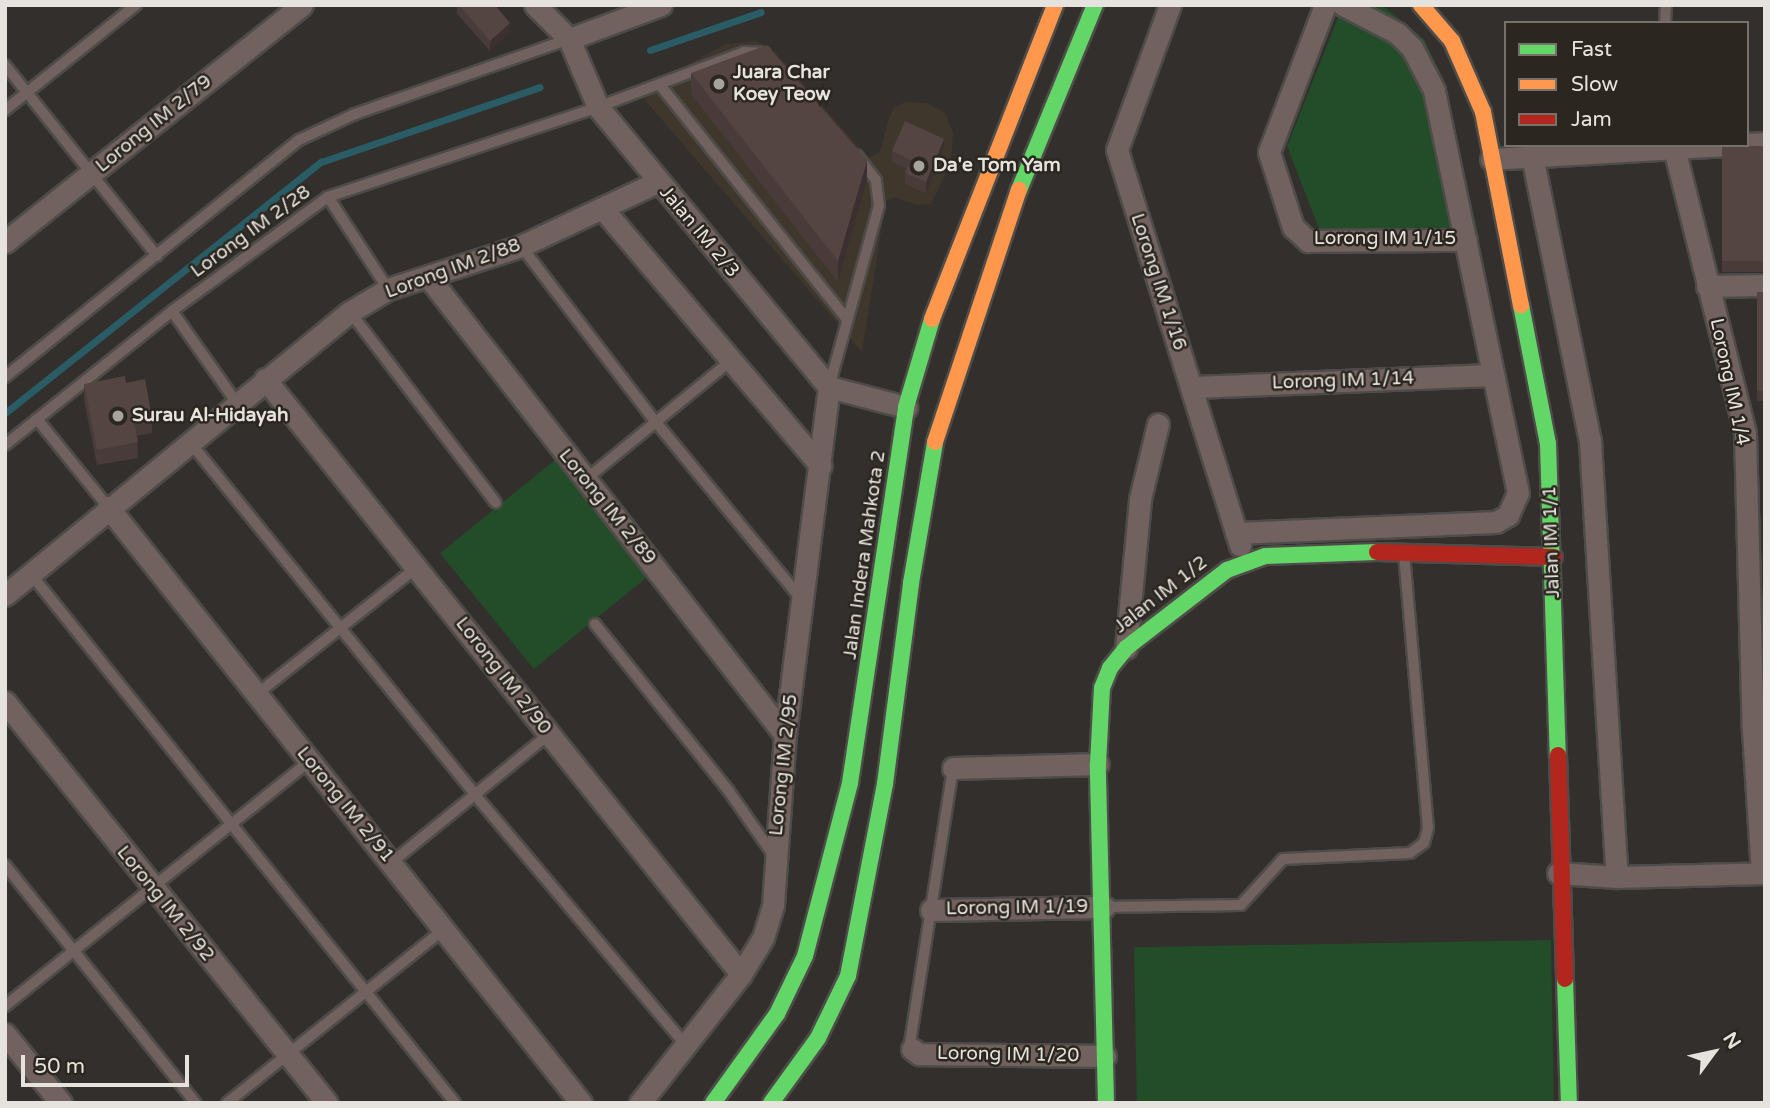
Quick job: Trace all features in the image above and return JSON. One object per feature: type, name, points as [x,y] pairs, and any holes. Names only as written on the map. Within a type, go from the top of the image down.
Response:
[{"type":"street","name":"Lorong IM 2/79","points":[[5,242],[302,5]]},
{"type":"street","name":"Jalan IM 2/3","points":[[535,5],[569,40],[598,107],[829,387]]},
{"type":"street","points":[[569,40],[661,5]]},
{"type":"street","name":"Jalan Indera Mahkota 2","points":[[713,1103],[777,1014],[805,956],[825,891],[870,667],[906,407],[934,312],[1029,81],[1055,5]]},
{"type":"street","points":[[771,1103],[818,1038],[848,976],[885,783],[911,583],[939,421],[1000,236],[1095,5]]},
{"type":"street","name":"Lorong IM 1/16","points":[[1170,5],[1117,150],[1245,561]]},
{"type":"street","name":"Lorong IM 1/15","points":[[1325,5],[1269,152],[1293,227],[1308,241],[1466,240]]},
{"type":"street","points":[[1236,533],[1496,522],[1508,515],[1518,493],[1466,240],[1427,71],[1397,33],[1343,5]]},
{"type":"street","name":"Jalan IM 1/1","points":[[1421,5],[1452,41],[1471,75],[1491,159],[1548,444],[1554,557],[1558,873],[1569,1103]]},
{"type":"street","points":[[1491,159],[1663,147]]},
{"type":"street","name":"Lorong IM 1/4","points":[[1663,147],[1755,433],[1763,873]]},
{"type":"street","points":[[1532,156],[1590,441],[1617,877]]},
{"type":"street","name":"Lorong IM 2/88","points":[[5,595],[108,507],[350,312],[388,289],[430,279],[521,246],[657,181]]},
{"type":"street","points":[[602,208],[729,362],[821,466]]},
{"type":"street","name":"Lorong IM 2/89","points":[[430,279],[785,735]]},
{"type":"street","points":[[1707,286],[1765,285]]},
{"type":"street","name":"Lorong IM 1/14","points":[[1193,387],[1493,375]]},
{"type":"street","name":"Lorong IM 2/90","points":[[265,379],[741,974]]},
{"type":"street","points":[[829,387],[906,407]]},
{"type":"street","name":"Lorong IM 2/95","points":[[640,1103],[741,974],[764,938],[773,905],[785,735],[829,387]]},
{"type":"street","points":[[1126,648],[1140,499],[1158,424]]},
{"type":"street","name":"Lorong IM 2/91","points":[[108,507],[581,1103]]},
{"type":"street","name":"Jalan IM 1/2","points":[[1106,1103],[1104,907],[1098,764],[1102,688],[1110,668],[1126,648],[1186,599],[1245,561],[1265,555],[1404,551],[1554,557]]},
{"type":"street","name":"Lorong IM 2/92","points":[[5,702],[327,1103]]},
{"type":"street","points":[[953,768],[1098,764]]},
{"type":"street","points":[[1558,873],[1617,877],[1763,873]]},
{"type":"street","name":"Lorong IM 1/19","points":[[931,909],[1104,907]]},
{"type":"street","points":[[5,1034],[61,1103]]},
{"type":"street","name":"Lorong IM 1/20","points":[[912,1049],[919,1054],[1105,1056]]},
{"type":"lane","points":[[5,110],[136,5]]},
{"type":"lane","points":[[5,377],[158,256],[284,151],[319,128],[569,40]]},
{"type":"lane","name":"Lorong IM 2/28","points":[[5,445],[172,311],[328,197],[598,107],[744,52],[761,51],[775,61]]},
{"type":"lane","points":[[5,65],[158,256]]},
{"type":"lane","points":[[660,85],[846,318]]},
{"type":"lane","points":[[829,387],[880,192],[872,172],[844,140]]},
{"type":"lane","points":[[328,197],[388,289]]},
{"type":"lane","points":[[521,246],[654,421],[803,601]]},
{"type":"lane","points":[[172,311],[237,403]]},
{"type":"lane","points":[[350,312],[496,503]]},
{"type":"lane","points":[[584,480],[729,362]]},
{"type":"lane","points":[[37,419],[108,507]]},
{"type":"lane","points":[[189,441],[476,796],[686,1045]]},
{"type":"lane","points":[[1104,907],[1241,905],[1283,859],[1410,853],[1424,843],[1428,828],[1404,551]]},
{"type":"lane","points":[[257,694],[417,567]]},
{"type":"lane","points":[[30,573],[455,1103]]},
{"type":"lane","points":[[595,624],[728,790],[775,858]]},
{"type":"lane","points":[[391,863],[550,734]]},
{"type":"lane","points":[[5,1006],[310,761]]},
{"type":"lane","points":[[912,1049],[910,1043],[953,768]]},
{"type":"lane","points":[[5,865],[195,1103]]},
{"type":"lane","points":[[226,1103],[444,929]]},
{"type":"shaded area","points":[[756,41],[774,51],[868,158],[880,152],[894,108],[905,102],[927,103],[945,113],[953,133],[951,162],[931,204],[917,205],[894,197],[886,201],[862,352],[645,100],[680,69],[726,44]]},
{"type":"green space","points":[[1343,5],[1382,5],[1424,39],[1438,69],[1477,228],[1321,234],[1287,146]]},
{"type":"green space","points":[[555,460],[649,576],[534,669],[440,553]]},
{"type":"green space","points":[[1551,940],[1554,1103],[1137,1103],[1134,947]]},
{"type":"building","points":[[459,5],[495,5],[510,23],[490,41]]},
{"type":"building","points":[[767,45],[867,160],[838,261],[691,73]]},
{"type":"building","name":"Da'e Tom Yam","points":[[905,121],[944,139],[926,182],[905,173],[911,160],[892,151]]},
{"type":"building","points":[[1765,146],[1765,261],[1722,261],[1722,147]]},
{"type":"building","points":[[1757,292],[1765,292],[1765,391],[1757,391]]},
{"type":"building","name":"Surau Al-Hidayah","points":[[125,376],[126,383],[145,379],[152,417],[134,420],[138,442],[97,450],[84,384]]},
{"type":"building","points":[[1763,603],[1765,603],[1765,665]]},
{"type":"waterway","points":[[650,50],[761,12]]},
{"type":"waterway","points":[[5,413],[321,162],[540,87]]},
{"type":"traffic: fast","points":[[1019,190],[1095,5]]},
{"type":"traffic: fast","points":[[1521,305],[1548,444],[1558,755]]},
{"type":"traffic: fast","points":[[713,1103],[777,1014],[805,956],[850,783],[906,407],[932,319]]},
{"type":"traffic: fast","points":[[771,1103],[818,1038],[848,976],[885,784],[911,583],[935,442]]},
{"type":"traffic: fast","points":[[1106,1103],[1098,764],[1102,688],[1110,668],[1126,648],[1227,570],[1265,556],[1377,552]]},
{"type":"traffic: fast","points":[[1565,979],[1569,1103]]},
{"type":"traffic: slow","points":[[932,319],[1055,5]]},
{"type":"traffic: slow","points":[[1421,5],[1452,41],[1483,112],[1521,305]]},
{"type":"traffic: slow","points":[[935,442],[1019,190]]},
{"type":"traffic: jam","points":[[1377,552],[1554,557]]},
{"type":"traffic: jam","points":[[1558,755],[1565,979]]},
{"type":"place","name":"Juara Char Koey Teow","points":[[719,84]]},
{"type":"place","name":"Da'e Tom Yam","points":[[919,166]]},
{"type":"place","name":"Surau Al-Hidayah","points":[[118,416]]}]
